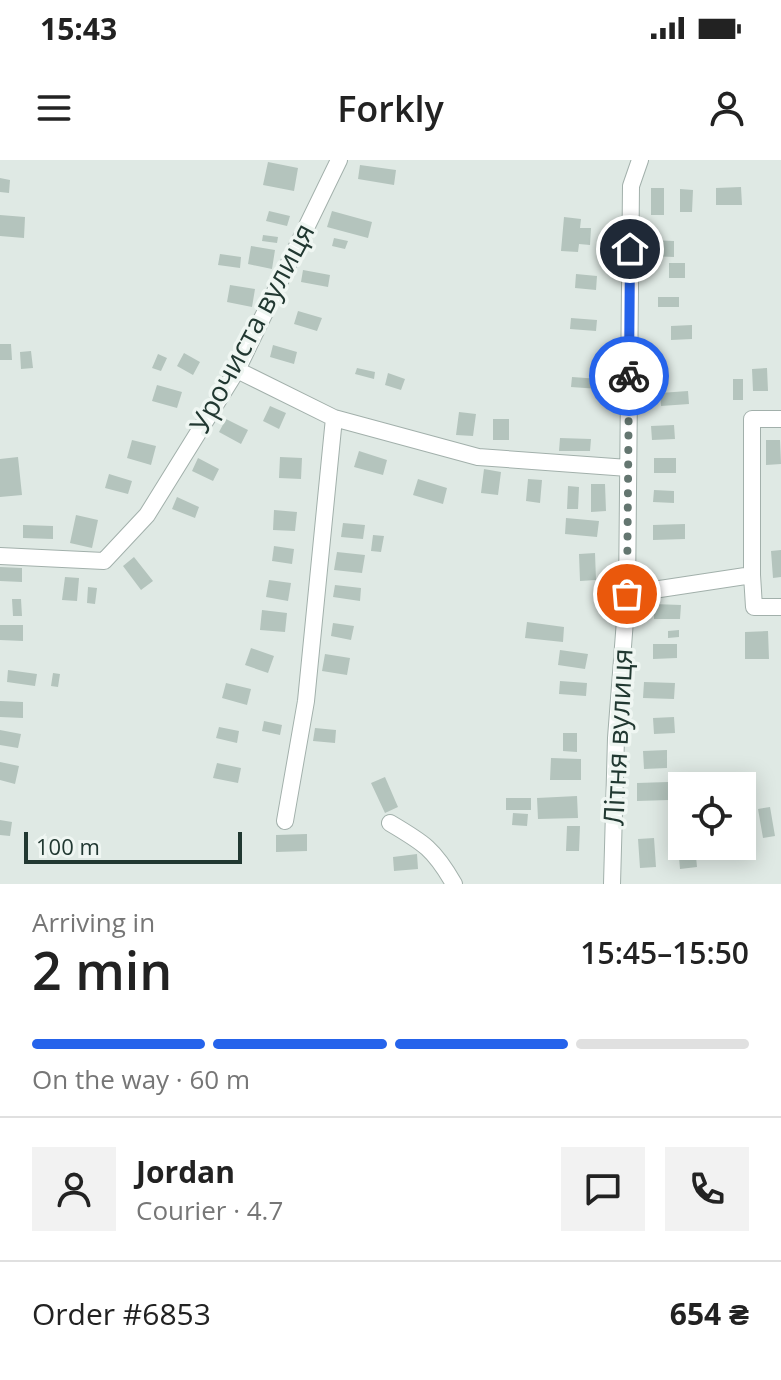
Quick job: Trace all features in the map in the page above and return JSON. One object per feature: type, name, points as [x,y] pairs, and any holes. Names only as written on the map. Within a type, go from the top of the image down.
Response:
[{"type":"street","name":"Урочиста вулиця","points":[[0,556],[104,561],[147,515],[237,370],[339,160]]},
{"type":"street","name":"Літня вулиця","points":[[612,884],[616,738],[627,594],[631,186],[640,160]]},
{"type":"street","points":[[237,370],[334,418],[478,457],[628,468]]},
{"type":"street","points":[[285,821],[306,701],[334,418]]},
{"type":"street","points":[[781,419],[752,419],[754,607],[781,607]]},
{"type":"street","points":[[627,594],[752,575]]},
{"type":"street","points":[[390,823],[437,855],[454,884]]},
{"type":"building","points":[[268,162],[298,168],[294,191],[263,185]]},
{"type":"building","points":[[360,165],[396,170],[394,185],[358,179]]},
{"type":"building","points":[[0,178],[10,180],[9,193],[0,192]]},
{"type":"building","points":[[741,187],[742,205],[716,205],[716,188]]},
{"type":"building","points":[[651,188],[664,188],[664,215],[651,215]]},
{"type":"building","points":[[680,189],[693,190],[692,212],[680,212]]},
{"type":"building","points":[[269,211],[290,216],[287,226],[266,221]]},
{"type":"building","points":[[332,211],[372,222],[368,238],[327,227]]},
{"type":"building","points":[[0,215],[25,217],[24,238],[0,236]]},
{"type":"building","points":[[564,217],[581,219],[580,228],[591,228],[590,245],[579,244],[578,252],[561,251]]},
{"type":"building","points":[[263,235],[278,237],[277,243],[262,241]]},
{"type":"building","points":[[334,238],[348,241],[345,249],[332,246]]},
{"type":"building","points":[[649,240],[674,241],[674,257],[648,256]]},
{"type":"building","points":[[251,246],[275,250],[272,269],[248,264]]},
{"type":"building","points":[[220,254],[241,257],[240,268],[218,265]]},
{"type":"building","points":[[669,263],[685,263],[685,278],[669,278]]},
{"type":"building","points":[[303,270],[330,275],[328,287],[301,282]]},
{"type":"building","points":[[576,274],[597,276],[596,290],[575,288]]},
{"type":"building","points":[[230,285],[255,289],[252,307],[227,302]]},
{"type":"building","points":[[658,297],[679,297],[679,307],[658,307]]},
{"type":"building","points":[[298,311],[322,318],[317,331],[294,324]]},
{"type":"building","points":[[571,318],[597,320],[596,331],[570,329]]},
{"type":"building","points":[[692,325],[692,339],[671,340],[671,326]]},
{"type":"building","points":[[0,344],[11,344],[12,360],[0,360]]},
{"type":"building","points":[[273,345],[297,352],[294,364],[270,357]]},
{"type":"building","points":[[31,351],[33,368],[21,369],[20,352]]},
{"type":"building","points":[[184,353],[200,362],[193,375],[177,366]]},
{"type":"building","points":[[158,354],[167,358],[161,371],[152,368]]},
{"type":"building","points":[[357,368],[375,372],[374,379],[355,374]]},
{"type":"building","points":[[767,368],[768,391],[753,391],[752,369]]},
{"type":"building","points":[[388,373],[405,379],[401,390],[385,385]]},
{"type":"building","points":[[572,377],[600,379],[599,389],[571,387]]},
{"type":"building","points":[[733,379],[743,379],[743,400],[733,400]]},
{"type":"building","points":[[157,385],[182,392],[177,408],[152,401]]},
{"type":"building","points":[[688,391],[689,404],[661,406],[660,393]]},
{"type":"building","points":[[270,406],[286,413],[279,429],[263,421]]},
{"type":"building","points":[[459,412],[476,414],[473,436],[456,435]]},
{"type":"building","points":[[226,419],[248,430],[241,444],[219,432]]},
{"type":"building","points":[[493,419],[509,419],[509,440],[493,440]]},
{"type":"building","points":[[674,425],[675,439],[652,440],[651,426]]},
{"type":"building","points":[[560,438],[591,439],[590,451],[559,451]]},
{"type":"building","points":[[132,440],[156,446],[151,465],[127,458]]},
{"type":"building","points":[[766,440],[780,440],[781,464],[766,465]]},
{"type":"building","points":[[359,451],[387,460],[383,475],[354,467]]},
{"type":"building","points":[[18,457],[22,495],[0,497],[0,459]]},
{"type":"building","points":[[280,457],[302,458],[301,479],[279,478]]},
{"type":"building","points":[[198,458],[219,469],[213,481],[192,471]]},
{"type":"building","points":[[654,458],[676,458],[676,473],[654,473]]},
{"type":"building","points":[[484,469],[501,472],[498,495],[481,493]]},
{"type":"building","points":[[109,474],[132,481],[128,494],[105,488]]},
{"type":"building","points":[[418,479],[447,488],[443,504],[413,495]]},
{"type":"building","points":[[528,479],[542,480],[540,503],[526,501]]},
{"type":"building","points":[[591,484],[605,484],[606,511],[591,512]]},
{"type":"building","points":[[568,486],[579,487],[578,509],[567,509]]},
{"type":"building","points":[[654,490],[674,491],[674,503],[653,502]]},
{"type":"building","points":[[177,497],[199,507],[195,518],[172,509]]},
{"type":"building","points":[[274,510],[297,512],[295,531],[273,530]]},
{"type":"building","points":[[76,515],[98,520],[92,548],[70,543]]},
{"type":"building","points":[[566,518],[599,521],[597,537],[565,534]]},
{"type":"building","points":[[343,523],[365,525],[363,539],[341,537]]},
{"type":"building","points":[[685,524],[685,539],[653,540],[653,525]]},
{"type":"building","points":[[23,525],[53,526],[53,539],[23,538]]},
{"type":"building","points":[[373,535],[384,536],[381,552],[371,551]]},
{"type":"building","points":[[274,546],[294,549],[292,564],[272,561]]},
{"type":"building","points":[[781,550],[781,577],[773,578],[771,551]]},
{"type":"building","points":[[337,552],[365,555],[362,573],[334,570]]},
{"type":"building","points":[[595,553],[596,580],[580,581],[579,554]]},
{"type":"building","points":[[134,557],[153,581],[141,590],[123,566]]},
{"type":"building","points":[[0,567],[22,568],[22,582],[0,581]]},
{"type":"building","points":[[65,577],[79,578],[77,601],[62,600]]},
{"type":"building","points":[[269,580],[291,583],[288,601],[266,597]]},
{"type":"building","points":[[335,585],[361,588],[360,601],[333,597]]},
{"type":"building","points":[[88,587],[97,588],[95,604],[87,603]]},
{"type":"building","points":[[12,599],[21,599],[22,616],[13,616]]},
{"type":"building","points":[[654,604],[681,605],[680,619],[654,619]]},
{"type":"building","points":[[262,610],[287,613],[285,632],[260,630]]},
{"type":"building","points":[[527,622],[564,627],[563,642],[525,638]]},
{"type":"building","points":[[333,623],[354,626],[351,640],[331,636]]},
{"type":"building","points":[[0,625],[23,625],[23,641],[0,640]]},
{"type":"building","points":[[679,630],[679,637],[668,638],[668,631]]},
{"type":"building","points":[[768,631],[769,659],[745,659],[745,632]]},
{"type":"building","points":[[653,644],[677,644],[677,658],[653,659]]},
{"type":"building","points":[[251,648],[274,656],[268,673],[245,665]]},
{"type":"building","points":[[560,650],[588,654],[585,669],[558,665]]},
{"type":"building","points":[[325,654],[350,658],[347,675],[322,671]]},
{"type":"building","points":[[8,670],[37,674],[35,686],[7,682]]},
{"type":"building","points":[[53,673],[60,674],[58,687],[51,686]]},
{"type":"building","points":[[560,681],[587,683],[586,696],[559,694]]},
{"type":"building","points":[[644,682],[675,683],[674,699],[643,698]]},
{"type":"building","points":[[226,683],[251,689],[247,705],[222,698]]},
{"type":"building","points":[[0,701],[23,702],[23,718],[0,717]]},
{"type":"building","points":[[674,717],[675,733],[654,734],[653,718]]},
{"type":"building","points":[[264,721],[282,725],[280,735],[262,731]]},
{"type":"building","points":[[219,727],[239,731],[237,743],[216,738]]},
{"type":"building","points":[[315,728],[336,730],[335,743],[313,741]]},
{"type":"building","points":[[0,730],[21,734],[18,748],[0,745]]},
{"type":"building","points":[[563,733],[577,733],[577,752],[563,751]]},
{"type":"building","points":[[667,750],[667,768],[644,769],[643,751]]},
{"type":"building","points":[[551,758],[581,759],[581,780],[550,780]]},
{"type":"building","points":[[0,762],[19,766],[15,784],[0,780]]},
{"type":"building","points":[[217,763],[241,768],[238,783],[213,778]]},
{"type":"building","points":[[385,777],[398,807],[385,813],[371,783]]},
{"type":"building","points":[[668,782],[668,800],[637,801],[637,783]]},
{"type":"building","points":[[577,796],[578,818],[538,819],[537,798]]},
{"type":"building","points":[[506,798],[531,798],[531,810],[506,810]]},
{"type":"building","points":[[770,807],[775,836],[763,838],[758,809]]},
{"type":"building","points":[[513,813],[528,814],[527,826],[512,825]]},
{"type":"building","points":[[0,820],[12,822],[10,836],[0,835]]},
{"type":"building","points":[[567,826],[580,826],[579,851],[566,851]]},
{"type":"building","points":[[307,834],[307,851],[276,852],[276,835]]},
{"type":"building","points":[[654,838],[656,867],[640,868],[638,839]]},
{"type":"building","points":[[417,854],[418,869],[394,871],[393,857]]},
{"type":"building","points":[[679,860],[696,860],[697,867],[680,869]]},
{"type":"way so far","points":[[627,594],[629,376]]},
{"type":"route","points":[[629,376],[630,249]]}]
